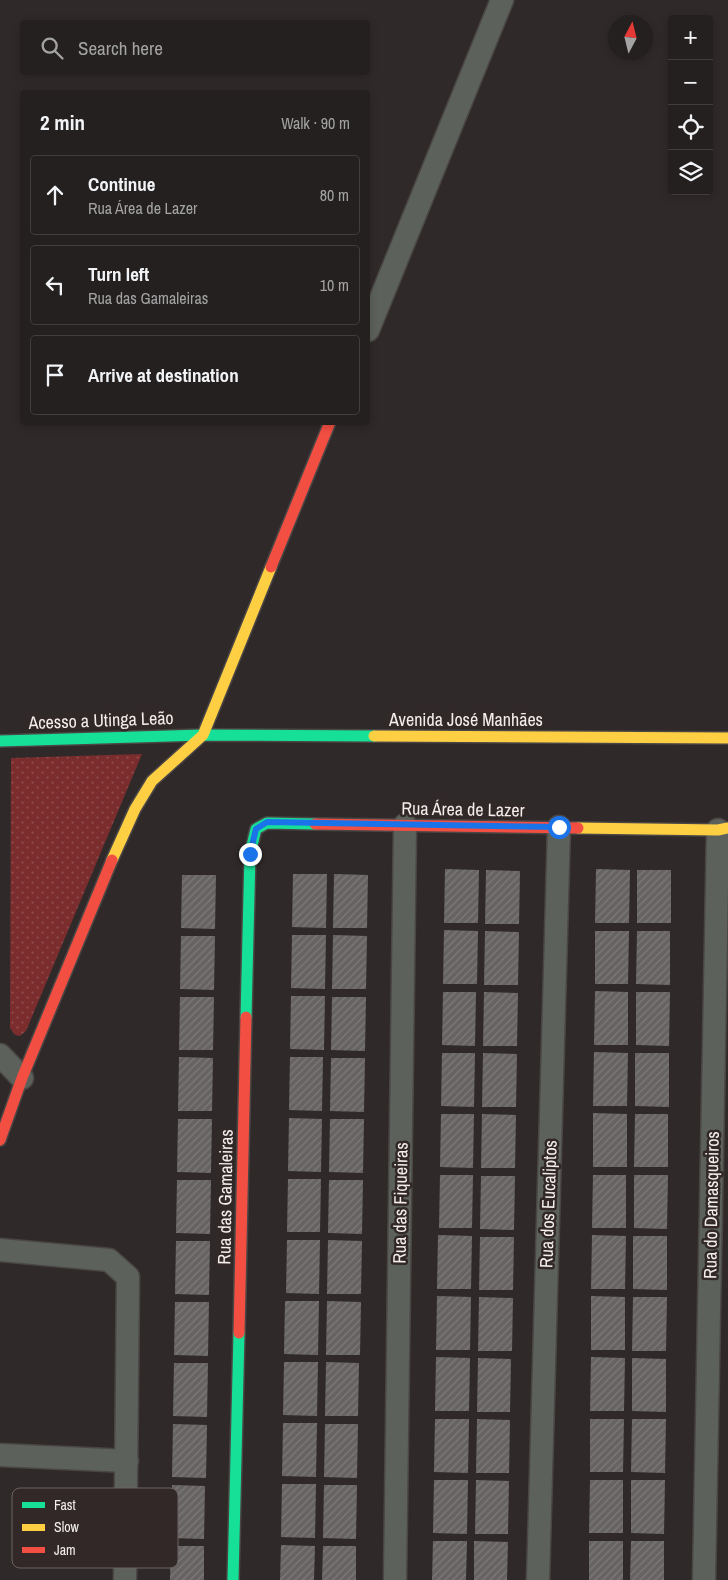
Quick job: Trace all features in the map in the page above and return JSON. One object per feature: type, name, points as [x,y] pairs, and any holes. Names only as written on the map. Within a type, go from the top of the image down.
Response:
[{"type":"street","points":[[370,325],[502,0]]},
{"type":"street","points":[[0,1140],[22,1078],[135,809],[152,781],[203,735],[329,425]]},
{"type":"street","name":"Avenida José Manhães","points":[[203,735],[728,738]]},
{"type":"street","name":"Acesso a Utinga Leão","points":[[0,741],[203,735]]},
{"type":"street","name":"Rua Área de Lazer","points":[[267,822],[723,829]]},
{"type":"street","name":"Rua das Gamaleiras","points":[[233,1580],[250,854],[256,829],[267,822]]},
{"type":"street","name":"Rua das Fiqueiras","points":[[395,1580],[405,825]]},
{"type":"street","name":"Rua dos Eucaliptos","points":[[538,1580],[559,827]]},
{"type":"street","name":"Rua do Damasqueiros","points":[[704,1580],[723,829]]},
{"type":"street","points":[[0,1055],[22,1078]]},
{"type":"street","points":[[0,1250],[109,1260],[128,1277],[127,1488]]},
{"type":"street","points":[[0,1455],[127,1461]]},
{"type":"shaded area","points":[[142,754],[26,1031],[20,1036],[15,1035],[10,1028],[11,758]]},
{"type":"building","points":[[445,869],[479,870],[478,923],[444,923]]},
{"type":"building","points":[[596,869],[630,870],[629,923],[595,923]]},
{"type":"building","points":[[486,870],[520,871],[519,924],[485,924]]},
{"type":"building","points":[[637,870],[671,870],[671,923],[637,923]]},
{"type":"building","points":[[293,874],[327,874],[326,928],[292,927]]},
{"type":"building","points":[[334,874],[368,875],[367,928],[333,928]]},
{"type":"building","points":[[182,875],[216,875],[215,929],[181,928]]},
{"type":"building","points":[[444,930],[478,931],[477,984],[443,984]]},
{"type":"building","points":[[485,931],[519,932],[518,985],[484,985]]},
{"type":"building","points":[[595,931],[629,931],[628,984],[595,984]]},
{"type":"building","points":[[637,931],[670,931],[670,985],[636,984]]},
{"type":"building","points":[[292,935],[326,935],[325,989],[291,988]]},
{"type":"building","points":[[333,935],[367,936],[366,989],[332,989]]},
{"type":"building","points":[[181,936],[215,936],[214,990],[180,989]]},
{"type":"building","points":[[595,991],[628,992],[628,1045],[594,1045]]},
{"type":"building","points":[[443,992],[476,992],[475,1046],[442,1045]]},
{"type":"building","points":[[484,992],[518,993],[517,1046],[483,1046]]},
{"type":"building","points":[[636,992],[670,992],[669,1046],[636,1045]]},
{"type":"building","points":[[291,996],[325,996],[324,1050],[290,1049]]},
{"type":"building","points":[[180,997],[214,997],[213,1050],[179,1050]]},
{"type":"building","points":[[332,997],[366,997],[365,1051],[331,1050]]},
{"type":"building","points":[[594,1052],[628,1053],[627,1106],[593,1106]]},
{"type":"building","points":[[442,1053],[475,1053],[474,1107],[441,1106]]},
{"type":"building","points":[[483,1053],[517,1054],[516,1107],[482,1107]]},
{"type":"building","points":[[635,1053],[669,1053],[669,1107],[635,1106]]},
{"type":"building","points":[[179,1057],[213,1058],[212,1111],[178,1111]]},
{"type":"building","points":[[290,1057],[323,1057],[322,1111],[289,1110]]},
{"type":"building","points":[[331,1058],[365,1058],[364,1112],[330,1111]]},
{"type":"building","points":[[593,1113],[627,1114],[627,1167],[593,1167]]},
{"type":"building","points":[[441,1114],[474,1114],[473,1168],[440,1167]]},
{"type":"building","points":[[482,1114],[516,1115],[515,1168],[481,1168]]},
{"type":"building","points":[[635,1114],[668,1114],[668,1167],[634,1167]]},
{"type":"building","points":[[289,1118],[322,1119],[321,1172],[288,1171]]},
{"type":"building","points":[[178,1119],[212,1119],[211,1173],[177,1172]]},
{"type":"building","points":[[330,1119],[364,1119],[363,1173],[329,1172]]},
{"type":"building","points":[[440,1175],[473,1175],[472,1228],[439,1228]]},
{"type":"building","points":[[593,1175],[626,1175],[626,1228],[592,1228]]},
{"type":"building","points":[[634,1175],[668,1175],[667,1229],[634,1228]]},
{"type":"building","points":[[481,1176],[515,1176],[514,1230],[480,1229]]},
{"type":"building","points":[[288,1179],[321,1179],[320,1232],[287,1232]]},
{"type":"building","points":[[177,1180],[211,1180],[210,1234],[176,1233]]},
{"type":"building","points":[[329,1180],[363,1180],[362,1234],[328,1233]]},
{"type":"building","points":[[438,1235],[472,1236],[471,1289],[437,1289]]},
{"type":"building","points":[[592,1235],[626,1236],[625,1289],[591,1289]]},
{"type":"building","points":[[633,1236],[667,1236],[667,1290],[633,1289]]},
{"type":"building","points":[[480,1237],[514,1237],[513,1290],[479,1290]]},
{"type":"building","points":[[287,1240],[320,1240],[319,1294],[286,1293]]},
{"type":"building","points":[[328,1240],[362,1241],[361,1294],[327,1294]]},
{"type":"building","points":[[176,1241],[210,1241],[209,1295],[175,1294]]},
{"type":"building","points":[[437,1296],[471,1297],[470,1350],[436,1350]]},
{"type":"building","points":[[591,1296],[625,1297],[625,1350],[591,1350]]},
{"type":"building","points":[[479,1297],[513,1298],[512,1351],[478,1351]]},
{"type":"building","points":[[633,1297],[667,1297],[666,1351],[632,1351]]},
{"type":"building","points":[[285,1301],[319,1301],[318,1355],[284,1354]]},
{"type":"building","points":[[327,1301],[361,1302],[360,1355],[326,1355]]},
{"type":"building","points":[[175,1302],[209,1302],[208,1356],[174,1355]]},
{"type":"building","points":[[436,1357],[470,1358],[469,1411],[435,1411]]},
{"type":"building","points":[[591,1357],[625,1358],[624,1411],[590,1411]]},
{"type":"building","points":[[478,1358],[511,1359],[510,1412],[477,1412]]},
{"type":"building","points":[[632,1358],[666,1359],[666,1412],[632,1411]]},
{"type":"building","points":[[284,1362],[318,1362],[317,1416],[283,1415]]},
{"type":"building","points":[[326,1362],[359,1363],[358,1416],[325,1416]]},
{"type":"building","points":[[174,1363],[208,1363],[207,1417],[173,1416]]},
{"type":"building","points":[[435,1419],[469,1419],[468,1473],[434,1472]]},
{"type":"building","points":[[477,1419],[510,1420],[509,1473],[476,1473]]},
{"type":"building","points":[[590,1419],[624,1419],[623,1472],[590,1472]]},
{"type":"building","points":[[632,1419],[666,1419],[665,1473],[631,1472]]},
{"type":"building","points":[[283,1423],[317,1423],[316,1477],[282,1476]]},
{"type":"building","points":[[173,1424],[207,1425],[206,1478],[172,1477]]},
{"type":"building","points":[[325,1424],[358,1424],[357,1478],[324,1477]]},
{"type":"building","points":[[434,1480],[468,1480],[467,1534],[433,1533]]},
{"type":"building","points":[[476,1480],[509,1481],[508,1534],[475,1534]]},
{"type":"building","points":[[590,1480],[623,1480],[623,1533],[589,1533]]},
{"type":"building","points":[[631,1480],[665,1480],[664,1534],[631,1533]]},
{"type":"building","points":[[282,1484],[316,1484],[315,1538],[281,1537]]},
{"type":"building","points":[[172,1485],[205,1486],[204,1539],[178,1538],[178,1488],[172,1488]]},
{"type":"building","points":[[324,1485],[357,1485],[356,1539],[323,1538]]},
{"type":"building","points":[[433,1541],[467,1541],[466,1580],[432,1580]]},
{"type":"building","points":[[474,1541],[508,1542],[507,1580],[474,1580]]},
{"type":"building","points":[[589,1541],[623,1541],[623,1580],[589,1580]]},
{"type":"building","points":[[631,1541],[664,1541],[664,1580],[630,1580]]},
{"type":"building","points":[[281,1545],[315,1546],[314,1580],[280,1580]]},
{"type":"building","points":[[178,1546],[204,1546],[204,1580],[170,1580],[170,1568],[178,1568]]},
{"type":"building","points":[[323,1546],[356,1546],[356,1580],[322,1580]]},
{"type":"traffic: fast","points":[[0,741],[203,735],[374,736]]},
{"type":"traffic: fast","points":[[246,1017],[250,854],[256,829],[267,823],[315,824]]},
{"type":"traffic: fast","points":[[233,1580],[239,1333]]},
{"type":"traffic: slow","points":[[112,860],[135,809],[152,781],[203,735],[271,567]]},
{"type":"traffic: slow","points":[[374,736],[728,738]]},
{"type":"traffic: slow","points":[[578,828],[718,830],[728,828]]},
{"type":"traffic: jam","points":[[271,567],[329,425]]},
{"type":"traffic: jam","points":[[315,824],[578,828]]},
{"type":"traffic: jam","points":[[0,1140],[22,1078],[112,860]]},
{"type":"traffic: jam","points":[[239,1333],[246,1017]]},
{"type":"route","points":[[250,854],[256,829],[267,822],[559,827]]}]
